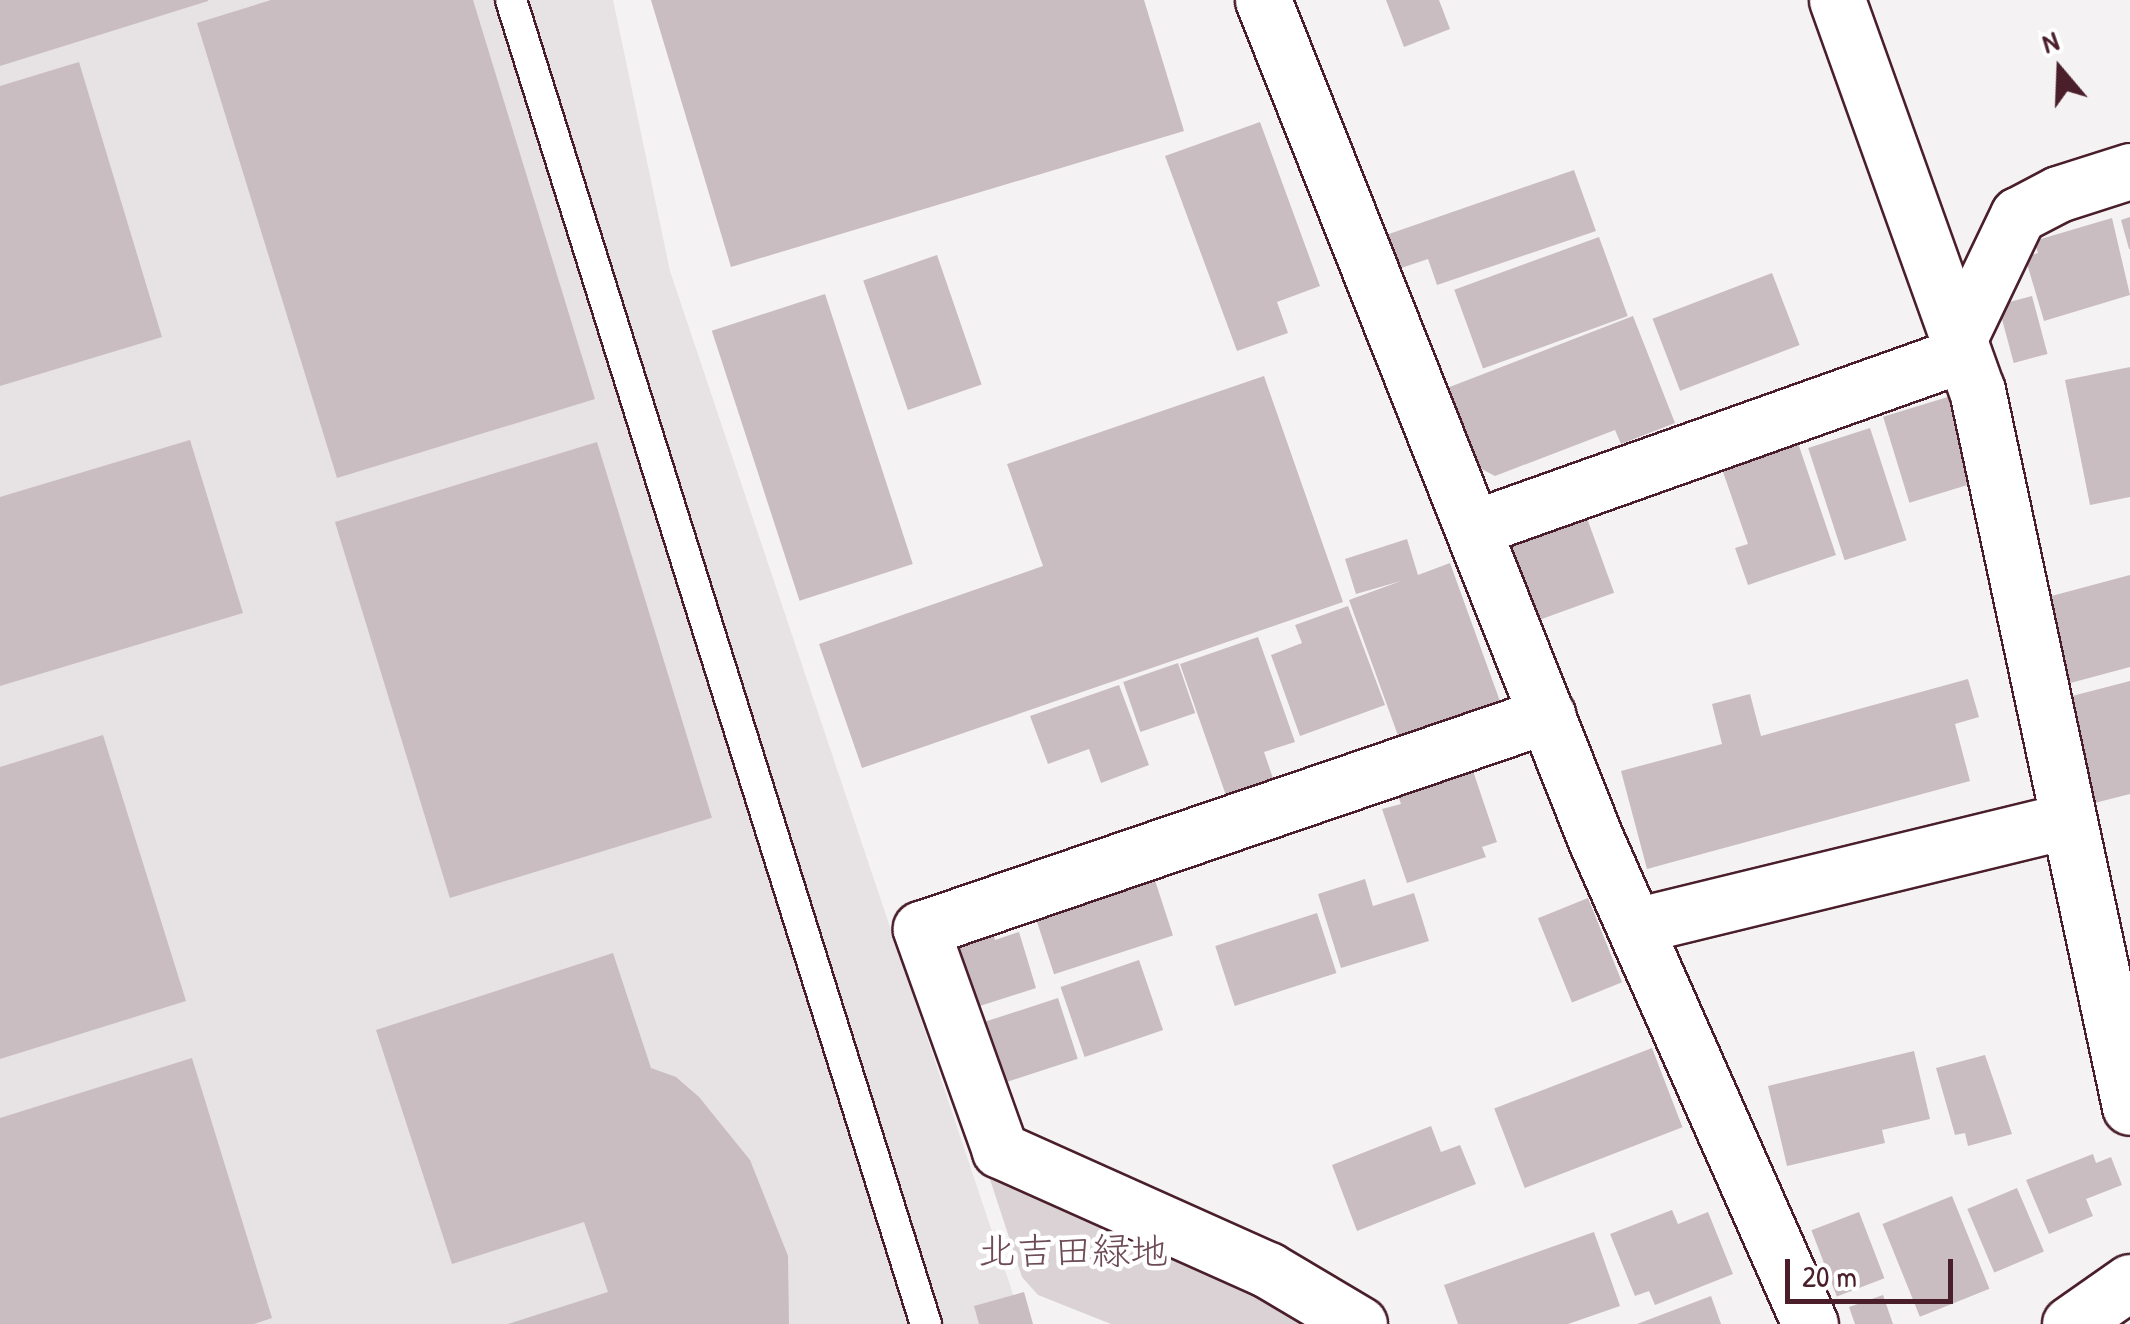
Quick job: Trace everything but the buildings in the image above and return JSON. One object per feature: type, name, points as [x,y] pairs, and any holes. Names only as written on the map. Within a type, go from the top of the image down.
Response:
[{"type":"street","points":[[1263,0],[1547,715],[1810,1324]]},
{"type":"street","points":[[1836,0],[1977,390],[2065,821],[2130,1107]]},
{"type":"street","points":[[1474,528],[1949,358],[2018,216],[2058,194],[2130,171]]},
{"type":"street","points":[[1359,1324],[1268,1270],[1000,1150],[921,929],[1547,715]]},
{"type":"street","points":[[1635,926],[2065,821]]},
{"type":"street","points":[[2070,1324],[2130,1282]]},
{"type":"lane","points":[[512,0],[926,1324]]},
{"type":"shaded area","points":[[0,0],[613,0],[670,271],[1023,1324],[0,1324]]},
{"type":"green space","name":"北吉田緑地","points":[[985,1164],[1341,1324],[1111,1324],[1038,1295],[1022,1277]]}]
